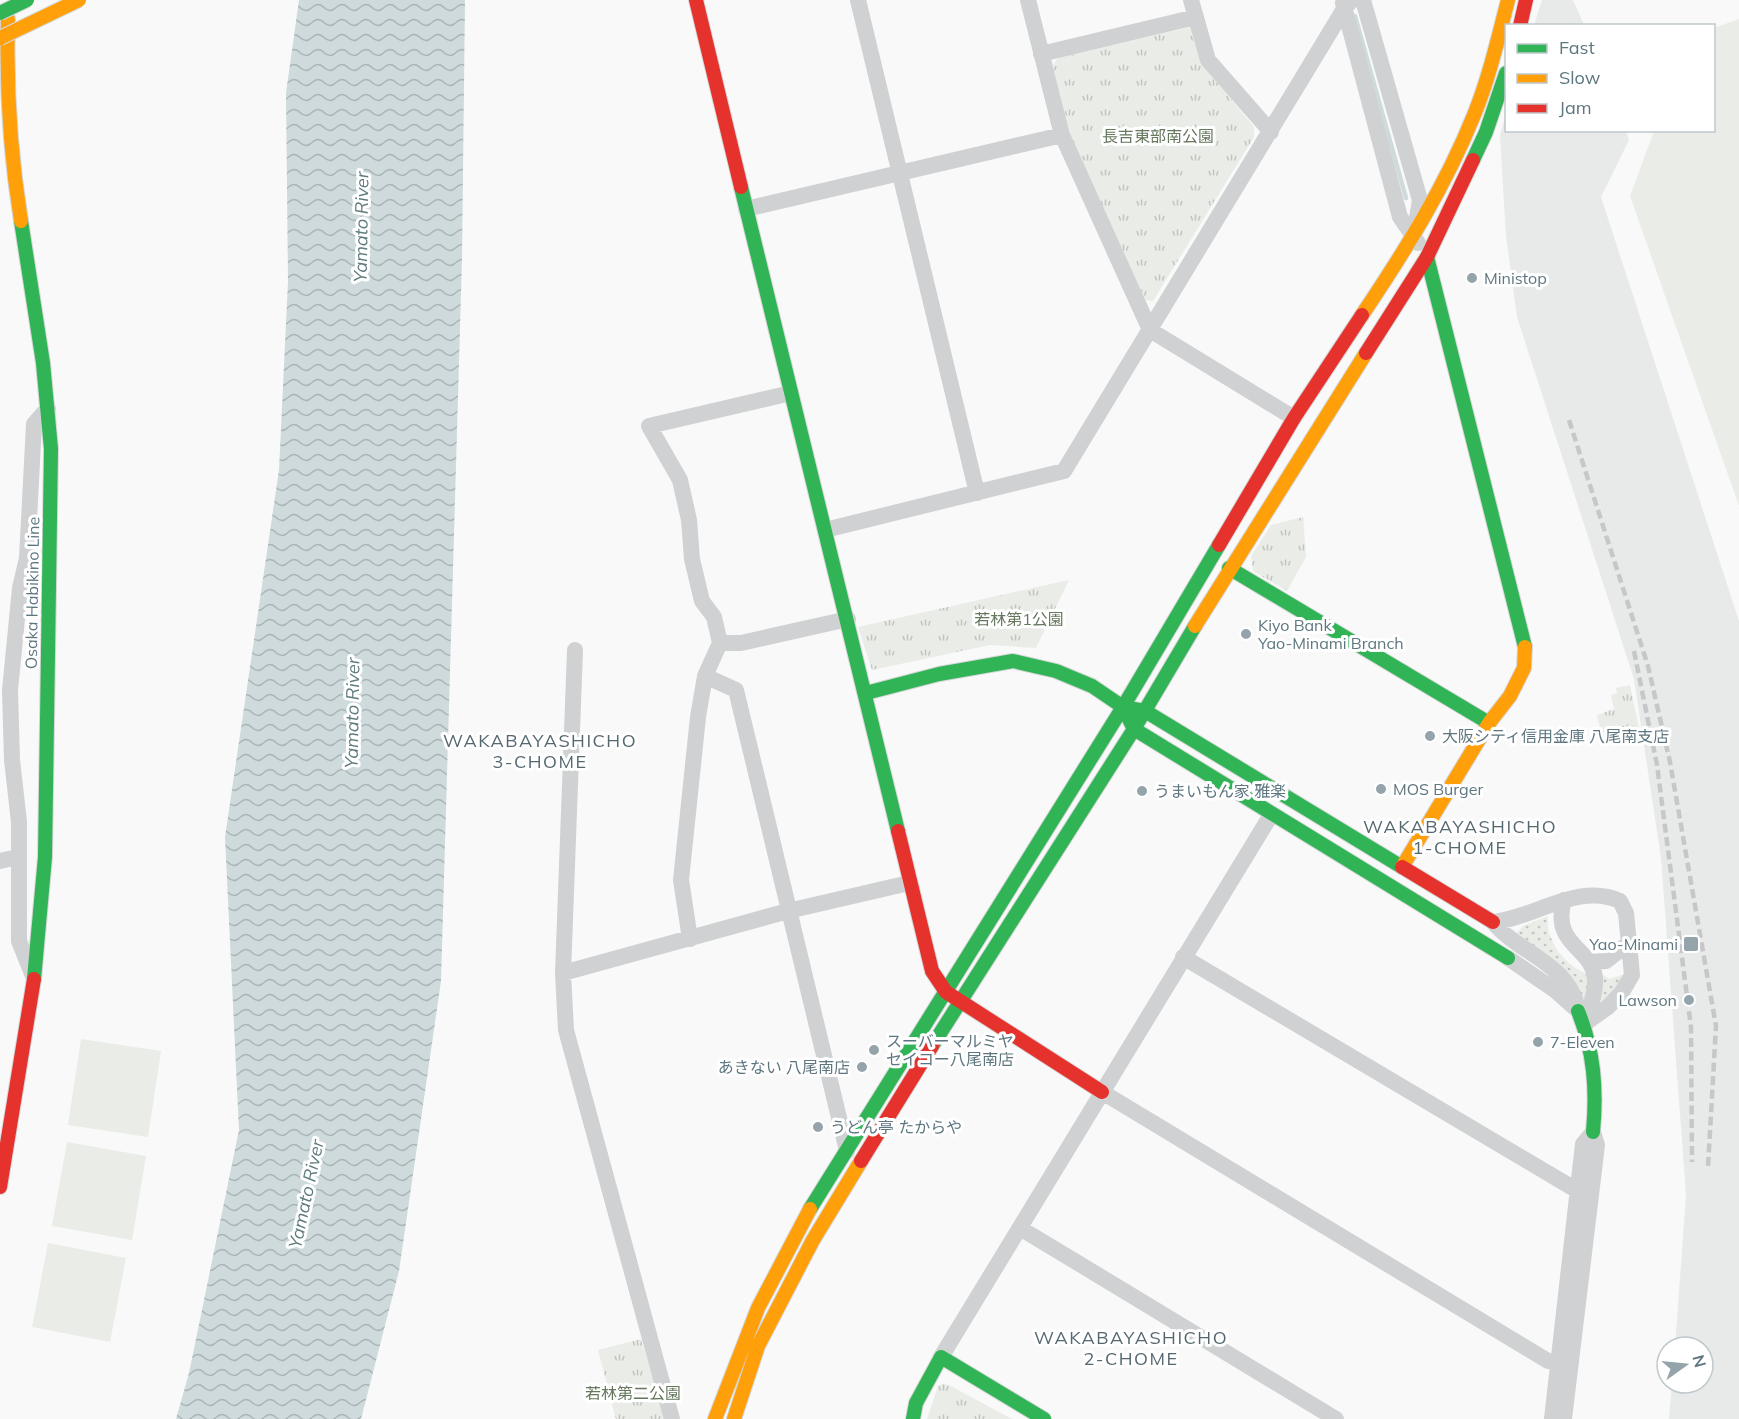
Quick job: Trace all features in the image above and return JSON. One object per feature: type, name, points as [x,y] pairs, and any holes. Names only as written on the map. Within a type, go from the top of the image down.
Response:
[{"type":"main road","name":"Osaka Habikino Line","points":[[0,1187],[34,980],[45,857],[51,449],[48,408],[16,199],[3,83],[8,0]]},
{"type":"main road","points":[[0,13],[27,0]]},
{"type":"main road","points":[[0,38],[79,0]]},
{"type":"main road","points":[[696,0],[932,971],[946,992],[1102,1092]]},
{"type":"main road","points":[[715,1419],[729,1374],[780,1262],[1029,853],[1123,706],[1293,418],[1414,237],[1449,172],[1475,113],[1492,63],[1508,0]]},
{"type":"main road","points":[[1520,24],[1526,0]]},
{"type":"main road","points":[[734,1419],[758,1346],[787,1286],[960,1000],[1134,729],[1229,568],[1427,256],[1486,132],[1505,76]]},
{"type":"main road","points":[[1402,867],[1489,723],[1510,696],[1524,668],[1525,649],[1427,256]]},
{"type":"main road","points":[[1229,568],[1489,723]]},
{"type":"main road","points":[[866,693],[939,674],[1012,661],[1056,671],[1092,686],[1123,706],[1145,711],[1492,922]]},
{"type":"main road","points":[[1123,706],[1134,729],[1271,815],[1508,958]]},
{"type":"main road","points":[[1581,1017],[1596,1074],[1593,1132]]},
{"type":"main road","points":[[914,1419],[916,1403],[941,1357],[1044,1419]]},
{"type":"street","points":[[858,0],[977,493]]},
{"type":"street","points":[[1028,0],[1062,135],[1150,330],[1293,418]]},
{"type":"street","points":[[1191,0],[1208,60],[1271,132]]},
{"type":"street","points":[[1363,0],[1420,200],[1414,237]]},
{"type":"street","points":[[1346,3],[1400,217],[1427,256]]},
{"type":"street","points":[[825,530],[1064,471],[1271,132],[1346,3]]},
{"type":"street","points":[[1041,54],[1196,17]]},
{"type":"street","points":[[746,209],[900,175],[1062,135]]},
{"type":"street","points":[[690,939],[681,880],[705,676],[720,643],[714,617],[702,601],[692,559],[689,520],[680,480],[649,426],[791,393]]},
{"type":"street","points":[[34,980],[19,940],[7,859],[5,691],[20,588],[27,558],[34,424],[48,408]]},
{"type":"street","points":[[720,643],[741,643],[848,620]]},
{"type":"street","points":[[575,650],[563,973],[566,1030],[672,1419]]},
{"type":"street","points":[[705,676],[736,690],[847,1151]]},
{"type":"street","points":[[941,1357],[1271,815]]},
{"type":"street","points":[[563,973],[788,911],[909,883]]},
{"type":"street","points":[[1492,922],[1508,921],[1564,900],[1605,894],[1620,901],[1626,913],[1632,975],[1622,992],[1608,1007],[1581,1017]]},
{"type":"street","points":[[1564,900],[1560,914],[1562,928],[1580,955],[1590,962],[1595,977],[1595,992],[1581,1017]]},
{"type":"street","points":[[1492,922],[1500,932],[1560,975],[1576,999],[1581,1017]]},
{"type":"street","points":[[1590,962],[1606,960],[1629,943]]},
{"type":"street","points":[[1183,957],[1578,1191]]},
{"type":"street","points":[[1508,958],[1556,991],[1581,1017]]},
{"type":"street","points":[[1102,1092],[1548,1361],[1565,1362]]},
{"type":"street","points":[[1564,1419],[1565,1362],[1578,1191],[1583,1144],[1593,1132]]},
{"type":"street","points":[[1552,1419],[1565,1362],[1597,1145],[1593,1132]]},
{"type":"street","points":[[1020,1228],[1336,1419]]},
{"type":"shaded area","points":[[1542,0],[1573,0],[1584,24],[1534,24]]},
{"type":"shaded area","points":[[1505,118],[1505,132],[1626,132],[1629,140],[1601,197],[1739,621],[1739,1419],[1669,1419],[1671,1395],[1715,1395],[1715,1335],[1676,1335],[1686,1195],[1661,858],[1634,679],[1517,317],[1506,236],[1500,135]]},
{"type":"green space","points":[[1739,19],[1739,506],[1630,196],[1654,132],[1715,132],[1715,28]]},
{"type":"green space","name":"長吉東部南公園","points":[[1191,27],[1201,63],[1254,127],[1254,137],[1153,301],[1145,300],[1071,137],[1053,65],[1058,58]]},
{"type":"green space","points":[[1303,517],[1306,557],[1287,591],[1253,571],[1251,556],[1271,525]]},
{"type":"green space","name":"若林第1公園","points":[[1069,580],[1036,648],[990,645],[872,670],[858,627]]},
{"type":"green space","points":[[1630,685],[1641,738],[1621,744],[1620,736],[1603,741],[1597,715],[1614,709],[1611,695],[1617,693],[1616,688]]},
{"type":"green space","points":[[1548,916],[1550,934],[1558,951],[1564,959],[1588,974],[1587,996],[1584,1000],[1576,987],[1516,934],[1523,926]]},
{"type":"green space","points":[[1601,974],[1610,979],[1622,975],[1620,984],[1597,1012]]},
{"type":"green space","points":[[81,1039],[161,1051],[148,1137],[68,1125]]},
{"type":"green space","points":[[67,1142],[146,1156],[132,1240],[52,1226]]},
{"type":"green space","points":[[48,1243],[126,1258],[110,1342],[32,1327]]},
{"type":"green space","name":"若林第二公園","points":[[641,1339],[665,1419],[616,1419],[598,1350]]},
{"type":"green space","points":[[949,1385],[1012,1419],[927,1419],[938,1386]]},
{"type":"water","name":"Yamato River","points":[[299,0],[465,0],[462,259],[441,981],[399,1271],[361,1419],[176,1419],[189,1373],[239,1130],[225,837],[279,470],[288,282],[286,93]]},
{"type":"waterway","points":[[1355,16],[1406,198]]},
{"type":"railway","points":[[1569,420],[1648,666],[1670,762],[1716,1026],[1708,1167]]},
{"type":"railway","points":[[1634,651],[1657,765],[1691,1027],[1692,1162]]},
{"type":"traffic: fast","points":[[0,13],[27,0]]},
{"type":"traffic: fast","points":[[1473,160],[1486,132],[1505,76]]},
{"type":"traffic: fast","points":[[741,187],[898,831]]},
{"type":"traffic: fast","points":[[21,221],[43,363],[51,449],[45,857],[34,979]]},
{"type":"traffic: fast","points":[[1427,257],[1525,647]]},
{"type":"traffic: fast","points":[[810,1209],[1123,707],[1219,545]]},
{"type":"traffic: fast","points":[[1229,568],[1489,723]]},
{"type":"traffic: fast","points":[[932,1046],[1134,729],[1195,626]]},
{"type":"traffic: fast","points":[[866,693],[939,674],[1013,661],[1056,671],[1092,686],[1123,707],[1145,711],[1402,867]]},
{"type":"traffic: fast","points":[[1127,715],[1134,729],[1508,958]]},
{"type":"traffic: fast","points":[[1578,1011],[1588,1041],[1593,1070],[1595,1101],[1593,1132]]},
{"type":"traffic: fast","points":[[913,1419],[916,1403],[941,1357],[1044,1419]]},
{"type":"traffic: slow","points":[[0,38],[79,0]]},
{"type":"traffic: slow","points":[[1362,315],[1423,218],[1463,142],[1484,87],[1508,0]]},
{"type":"traffic: slow","points":[[8,19],[10,120],[21,221]]},
{"type":"traffic: slow","points":[[1195,626],[1366,353]]},
{"type":"traffic: slow","points":[[1402,867],[1489,723],[1510,696],[1524,668],[1525,647]]},
{"type":"traffic: slow","points":[[734,1419],[758,1346],[813,1240],[861,1161]]},
{"type":"traffic: slow","points":[[715,1419],[758,1308],[810,1209]]},
{"type":"traffic: jam","points":[[696,0],[741,187]]},
{"type":"traffic: jam","points":[[1520,24],[1526,0]]},
{"type":"traffic: jam","points":[[1366,353],[1427,257],[1473,160]]},
{"type":"traffic: jam","points":[[1219,545],[1294,418],[1362,315]]},
{"type":"traffic: jam","points":[[898,831],[932,971],[946,992],[1102,1092]]},
{"type":"traffic: jam","points":[[1402,867],[1493,922]]},
{"type":"traffic: jam","points":[[0,1187],[34,979]]},
{"type":"traffic: jam","points":[[861,1161],[932,1046]]},
{"type":"place","name":"Ministop","points":[[1472,278]]},
{"type":"place","name":"Kiyo Bank Yao-Minami Branch","points":[[1246,634]]},
{"type":"place","name":"大阪シティ信用金庫 八尾南支店","points":[[1430,736]]},
{"type":"place","name":"MOS Burger","points":[[1381,789]]},
{"type":"place","name":"うまいもん家 雅楽","points":[[1142,791]]},
{"type":"place","name":"Yao-Minami","points":[[1691,944]]},
{"type":"place","name":"Lawson","points":[[1689,1000]]},
{"type":"place","name":"7-Eleven","points":[[1538,1042]]},
{"type":"place","name":"スーバーマルミヤ セイコー八尾南店","points":[[874,1050]]},
{"type":"place","name":"あきない 八尾南店","points":[[862,1067]]},
{"type":"place","name":"うどん亭 たからや","points":[[818,1127]]},
{"type":"district","name":"WAKABAYASHICHO 3-CHOME","points":[[540,750]]},
{"type":"district","name":"WAKABAYASHICHO 1-CHOME","points":[[1460,836]]},
{"type":"district","name":"WAKABAYASHICHO 2-CHOME","points":[[1131,1347]]}]
